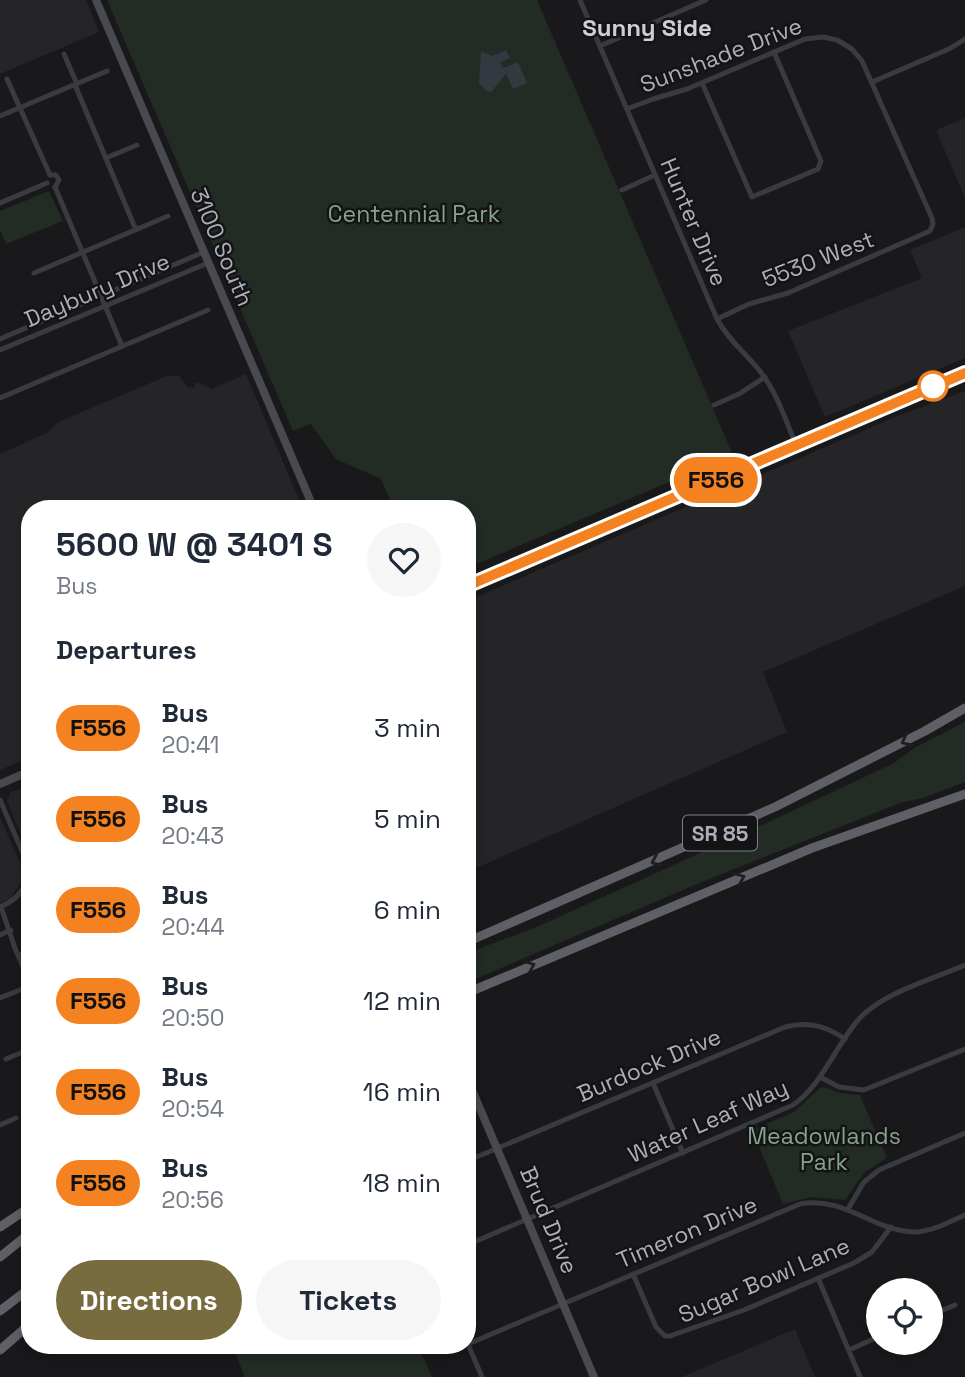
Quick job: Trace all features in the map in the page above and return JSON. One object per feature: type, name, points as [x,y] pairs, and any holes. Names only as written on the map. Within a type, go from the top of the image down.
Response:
[{"type":"highway","name":"SR 85","points":[[476,938],[775,807],[965,708]]},
{"type":"highway","name":"SR 85","points":[[476,989],[812,848],[965,794]]},
{"type":"highway","points":[[0,1227],[21,1214]]},
{"type":"highway","points":[[0,1256],[21,1240]]},
{"type":"highway","points":[[0,1311],[21,1295]]},
{"type":"highway","points":[[0,1350],[21,1332]]},
{"type":"main road","name":"3100 South","points":[[96,0],[310,500]]},
{"type":"main road","points":[[476,582],[965,373]]},
{"type":"main road","points":[[0,784],[21,775]]},
{"type":"main road","name":"Brud Drive","points":[[476,1099],[594,1377]]},
{"type":"street","name":"Hunter Drive","points":[[580,0],[717,319],[732,343],[765,377],[796,445]]},
{"type":"street","points":[[600,46],[706,0]]},
{"type":"street","name":"Sunshade Drive","points":[[627,109],[702,83],[810,38],[837,40],[858,54],[927,206],[933,221],[932,229]]},
{"type":"street","points":[[872,82],[949,50],[965,39]]},
{"type":"street","points":[[702,83],[752,197],[818,169],[820,158],[775,52]]},
{"type":"street","points":[[64,54],[136,230]]},
{"type":"street","points":[[0,117],[107,71]]},
{"type":"street","points":[[7,79],[50,175]]},
{"type":"street","points":[[106,158],[137,145]]},
{"type":"street","points":[[47,183],[50,175]]},
{"type":"street","points":[[50,175],[58,177],[59,183],[55,187]]},
{"type":"street","points":[[622,190],[655,175]]},
{"type":"street","points":[[47,183],[55,187]]},
{"type":"street","points":[[0,203],[47,183]]},
{"type":"street","points":[[55,187],[122,346]]},
{"type":"street","points":[[34,273],[168,216]]},
{"type":"street","name":"5530 West","points":[[717,319],[755,302],[788,293],[932,229]]},
{"type":"street","name":"Daybury Drive","points":[[0,339],[204,252]]},
{"type":"street","name":"Daybury Drive","points":[[0,350],[208,262]]},
{"type":"street","points":[[0,398],[208,310]]},
{"type":"street","points":[[714,405],[739,394],[765,377]]},
{"type":"street","points":[[0,800],[21,847]]},
{"type":"street","points":[[21,892],[1,907],[21,963]]},
{"type":"street","points":[[0,934],[11,930]]},
{"type":"street","name":"Water Leaf Way","points":[[476,1241],[793,1105],[820,1077],[861,1017],[874,1006],[965,965]]},
{"type":"street","points":[[0,998],[21,988]]},
{"type":"street","name":"Burdock Drive","points":[[476,1157],[795,1025],[815,1024],[845,1040]]},
{"type":"street","points":[[820,1077],[839,1087],[864,1090],[965,1049]]},
{"type":"street","points":[[6,1059],[21,1053]]},
{"type":"street","points":[[653,1083],[683,1153]]},
{"type":"street","points":[[0,1125],[16,1118]]},
{"type":"street","points":[[848,1209],[864,1182],[879,1170],[965,1133]]},
{"type":"street","name":"Timeron Drive","points":[[476,1340],[793,1206],[821,1203],[848,1209],[906,1231],[927,1230],[965,1215]]},
{"type":"street","name":"Sugar Bowl Lane","points":[[634,1274],[656,1327],[670,1336],[744,1310],[872,1252],[891,1227]]},
{"type":"street","points":[[818,1278],[860,1377]]},
{"type":"street","points":[[943,1310],[955,1305]]},
{"type":"street","points":[[849,1350],[866,1343]]},
{"type":"street","points":[[473,1354],[482,1377]]},
{"type":"shaded area","points":[[0,0],[86,0],[99,32],[0,74]]},
{"type":"shaded area","points":[[506,50],[510,58],[500,62],[503,68],[518,62],[527,83],[513,89],[506,74],[491,92],[486,91],[479,83],[481,51],[492,56]]},
{"type":"shaded area","points":[[965,118],[965,198],[936,130]]},
{"type":"shaded area","points":[[965,227],[965,358],[825,417],[788,331],[922,278],[910,250]]},
{"type":"shaded area","points":[[246,374],[299,500],[21,500],[21,761],[0,770],[0,454],[47,433],[58,422],[167,376],[180,376],[187,387],[194,388],[196,382],[212,389]]},
{"type":"shaded area","points":[[965,391],[965,586],[763,672],[787,732],[476,868],[476,597],[895,417]]},
{"type":"shaded area","points":[[21,788],[21,835],[7,801],[11,792]]},
{"type":"shaded area","points":[[0,817],[21,865],[21,882],[11,898],[0,903]]},
{"type":"shaded area","points":[[795,1329],[815,1377],[682,1377]]},
{"type":"green space","name":"Centennial Park","points":[[107,0],[537,0],[733,455],[476,564],[476,500],[390,500],[381,479],[336,459],[311,424],[293,431]]},
{"type":"green space","points":[[49,191],[63,221],[6,244],[0,230],[0,211]]},
{"type":"green space","points":[[965,722],[965,782],[923,798],[900,803],[697,884],[476,979],[476,950],[539,926],[775,819],[894,763],[916,747]]},
{"type":"green space","name":"Meadowlands Park","points":[[824,1087],[840,1093],[860,1095],[887,1158],[865,1172],[845,1200],[812,1197],[783,1204],[752,1130],[794,1112]]},
{"type":"green space","points":[[235,1354],[422,1354],[432,1377],[245,1377]]},
{"type":"bus line","name":"F556","points":[[476,582],[965,373]]},
{"type":"district","name":"Sunny Side","points":[[647,27]]}]
